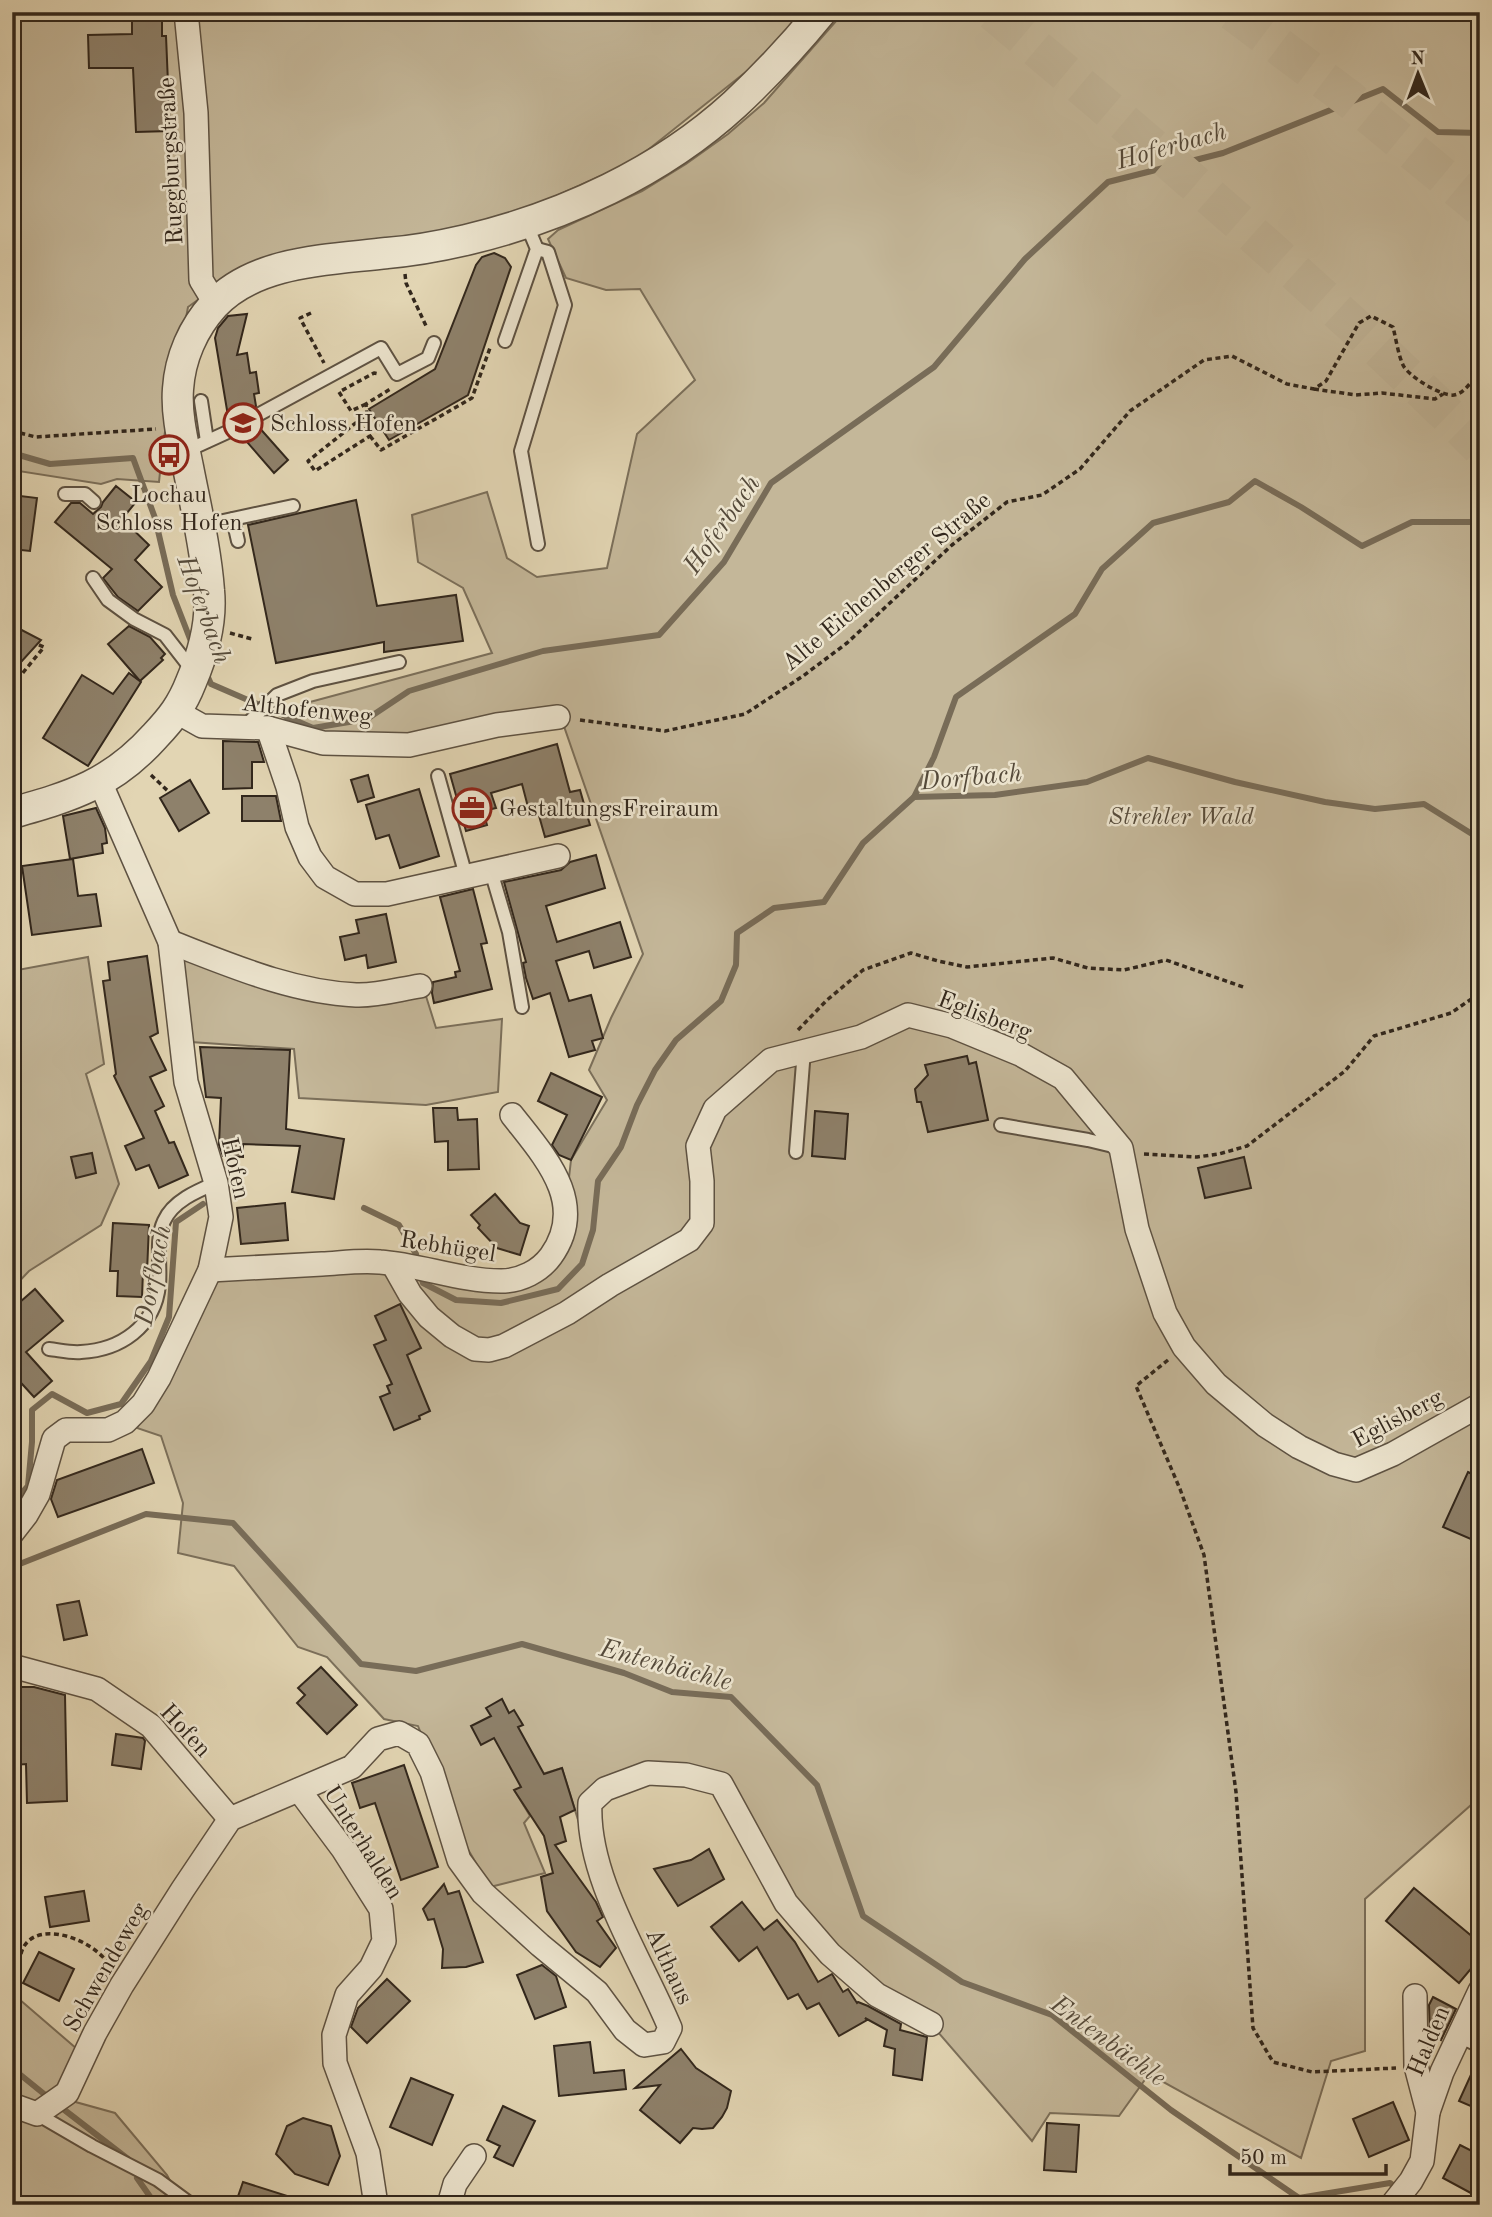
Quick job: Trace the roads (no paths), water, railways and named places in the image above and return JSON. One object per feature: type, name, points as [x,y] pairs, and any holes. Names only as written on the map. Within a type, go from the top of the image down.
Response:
[{"type":"street","name":"Ruggburgstraße","points":[[187,12],[196,113],[201,280],[215,303]]},
{"type":"street","points":[[12,813],[62,799],[100,782],[136,757],[177,712],[206,654],[209,593],[200,526],[200,440],[178,389],[184,353],[198,324],[215,303],[238,285],[260,274],[322,261],[406,262],[466,240],[531,236],[644,169],[733,106],[784,57],[821,12]]},
{"type":"street","name":"Althofenweg","points":[[177,712],[202,726],[256,724],[323,743],[409,745],[497,725],[558,721]]},
{"type":"street","points":[[256,724],[288,787],[297,827],[310,857],[325,877],[355,894],[387,894],[558,856]]},
{"type":"street","name":"Hofen","points":[[12,1533],[38,1494],[54,1439],[66,1430],[108,1430],[125,1422],[143,1404],[159,1378],[210,1270],[221,1217],[216,1183],[187,1082],[170,942],[100,782]]},
{"type":"street","points":[[170,942],[293,986],[358,995],[420,986]]},
{"type":"street","name":"Eglisberg","points":[[412,1267],[410,1294],[429,1317],[452,1336],[475,1349],[489,1350],[504,1346],[567,1313],[689,1240],[702,1223],[702,1181],[698,1146],[715,1109],[771,1060],[802,1040],[861,1037],[908,1016],[952,1026],[1020,1054],[1063,1079],[1122,1148],[1125,1176],[1141,1241],[1165,1313],[1184,1347],[1216,1384],[1265,1425],[1334,1464],[1356,1470],[1393,1454],[1480,1405]]},
{"type":"street","name":"Rebhügel","points":[[210,1270],[368,1262],[504,1282],[523,1277],[543,1267],[559,1246],[566,1204],[552,1166],[512,1115]]},
{"type":"street","name":"Hofen","points":[[12,1667],[97,1689],[151,1726],[230,1819]]},
{"type":"street","name":"Althaus","points":[[230,1819],[352,1767],[378,1739],[399,1733],[418,1744],[432,1772],[459,1860],[483,1893],[597,1992],[625,2030],[644,2045],[663,2042],[670,2028],[657,1995],[618,1917],[594,1850],[590,1803],[606,1788],[648,1773],[685,1775],[721,1784],[786,1903],[821,1944],[877,1995],[931,2024]]},
{"type":"street","name":"Unterhalden","points":[[299,1790],[343,1849],[381,1909],[384,1941],[371,1968],[347,1995],[334,2035],[335,2063],[368,2153],[377,2202]]},
{"type":"street","name":"Schwendeweg","points":[[37,2114],[67,2093],[95,2033],[122,1985],[230,1819]]},
{"type":"street","name":"Halden","points":[[1394,2203],[1422,2161],[1428,2112],[1442,2072],[1480,1991]]},
{"type":"street","name":"Halden","points":[[1415,1996],[1416,2067],[1428,2112]]},
{"type":"street","points":[[12,2105],[37,2114]]},
{"type":"street","points":[[449,2205],[455,2184],[474,2156]]},
{"type":"lane","points":[[505,341],[531,236],[548,252],[565,305],[521,452],[538,544]]},
{"type":"lane","points":[[254,417],[381,348],[397,374],[428,358],[434,343]]},
{"type":"lane","points":[[201,401],[200,440],[232,430]]},
{"type":"lane","points":[[65,494],[85,494],[94,502]]},
{"type":"lane","points":[[200,526],[293,506]]},
{"type":"lane","points":[[237,517],[238,541]]},
{"type":"lane","points":[[93,578],[108,600],[134,619],[206,654]]},
{"type":"lane","points":[[256,724],[277,695],[313,681],[400,662]]},
{"type":"lane","points":[[438,776],[466,876]]},
{"type":"lane","points":[[491,871],[509,932],[522,1007]]},
{"type":"lane","points":[[796,1152],[802,1040]]},
{"type":"lane","points":[[1000,1125],[1122,1148]]},
{"type":"lane","points":[[49,1349],[80,1352],[112,1347],[144,1325],[156,1301],[160,1235],[165,1219],[181,1201],[216,1183]]},
{"type":"lane","points":[[1458,2036],[1480,2046]]},
{"type":"lane","points":[[37,2114],[158,2180],[192,2205]]},
{"type":"waterway","name":"Hoferbach","points":[[206,673],[211,684],[313,728],[367,719],[409,691],[543,651],[659,635],[724,562],[771,483],[934,367],[1025,259],[1108,182],[1223,153],[1383,89],[1438,132],[1480,133]]},
{"type":"waterway","name":"Hoferbach","points":[[12,453],[50,464],[133,458],[155,518],[173,595],[192,644]]},
{"type":"waterway","points":[[914,797],[934,757],[956,697],[1075,614],[1102,569],[1153,523],[1229,502],[1255,481],[1362,546],[1412,522],[1480,522]]},
{"type":"waterway","name":"Dorfbach","points":[[421,1275],[423,1283],[456,1300],[501,1303],[558,1289],[582,1264],[593,1230],[598,1181],[621,1147],[637,1105],[655,1070],[676,1040],[721,1001],[736,965],[737,933],[774,908],[824,902],[863,843],[914,797],[995,795],[1087,782],[1148,758],[1235,782],[1325,802],[1375,809],[1424,804],[1480,839]]},
{"type":"waterway","name":"Dorfbach","points":[[12,1504],[28,1486],[32,1410],[52,1394],[87,1413],[121,1404],[151,1361],[169,1317],[176,1222],[203,1204]]},
{"type":"waterway","name":"Dorfbach","points":[[364,1208],[399,1225],[416,1254],[417,1261]]},
{"type":"waterway","name":"Entenbächle","points":[[12,1567],[146,1514],[233,1523],[361,1664],[416,1671],[522,1644],[624,1673],[672,1692],[731,1697],[817,1785],[863,1916],[962,1982],[1052,2015],[1171,2110],[1299,2198],[1390,2183],[1398,2189]]},
{"type":"waterway","points":[[12,2068],[49,2098]]},
{"type":"waterway","points":[[58,2105],[128,2159]]},
{"type":"waterway","points":[[137,2178],[156,2205]]},
{"type":"waterway","name":"Entenbächle","points":[[1407,2194],[1415,2199],[1418,2205]]},
{"type":"tunnel","points":[[993,12],[1302,279],[1480,447]]},
{"type":"tunnel","points":[[1233,12],[1348,98],[1480,207]]},
{"type":"place","name":"Schloss Hofen","points":[[243,423]]},
{"type":"place","name":"Lochau Schloss Hofen","points":[[169,455]]},
{"type":"place","name":"GestaltungsFreiraum","points":[[472,808]]},
{"type":"park label","name":"Strehler Wald","points":[[1181,816]]}]
